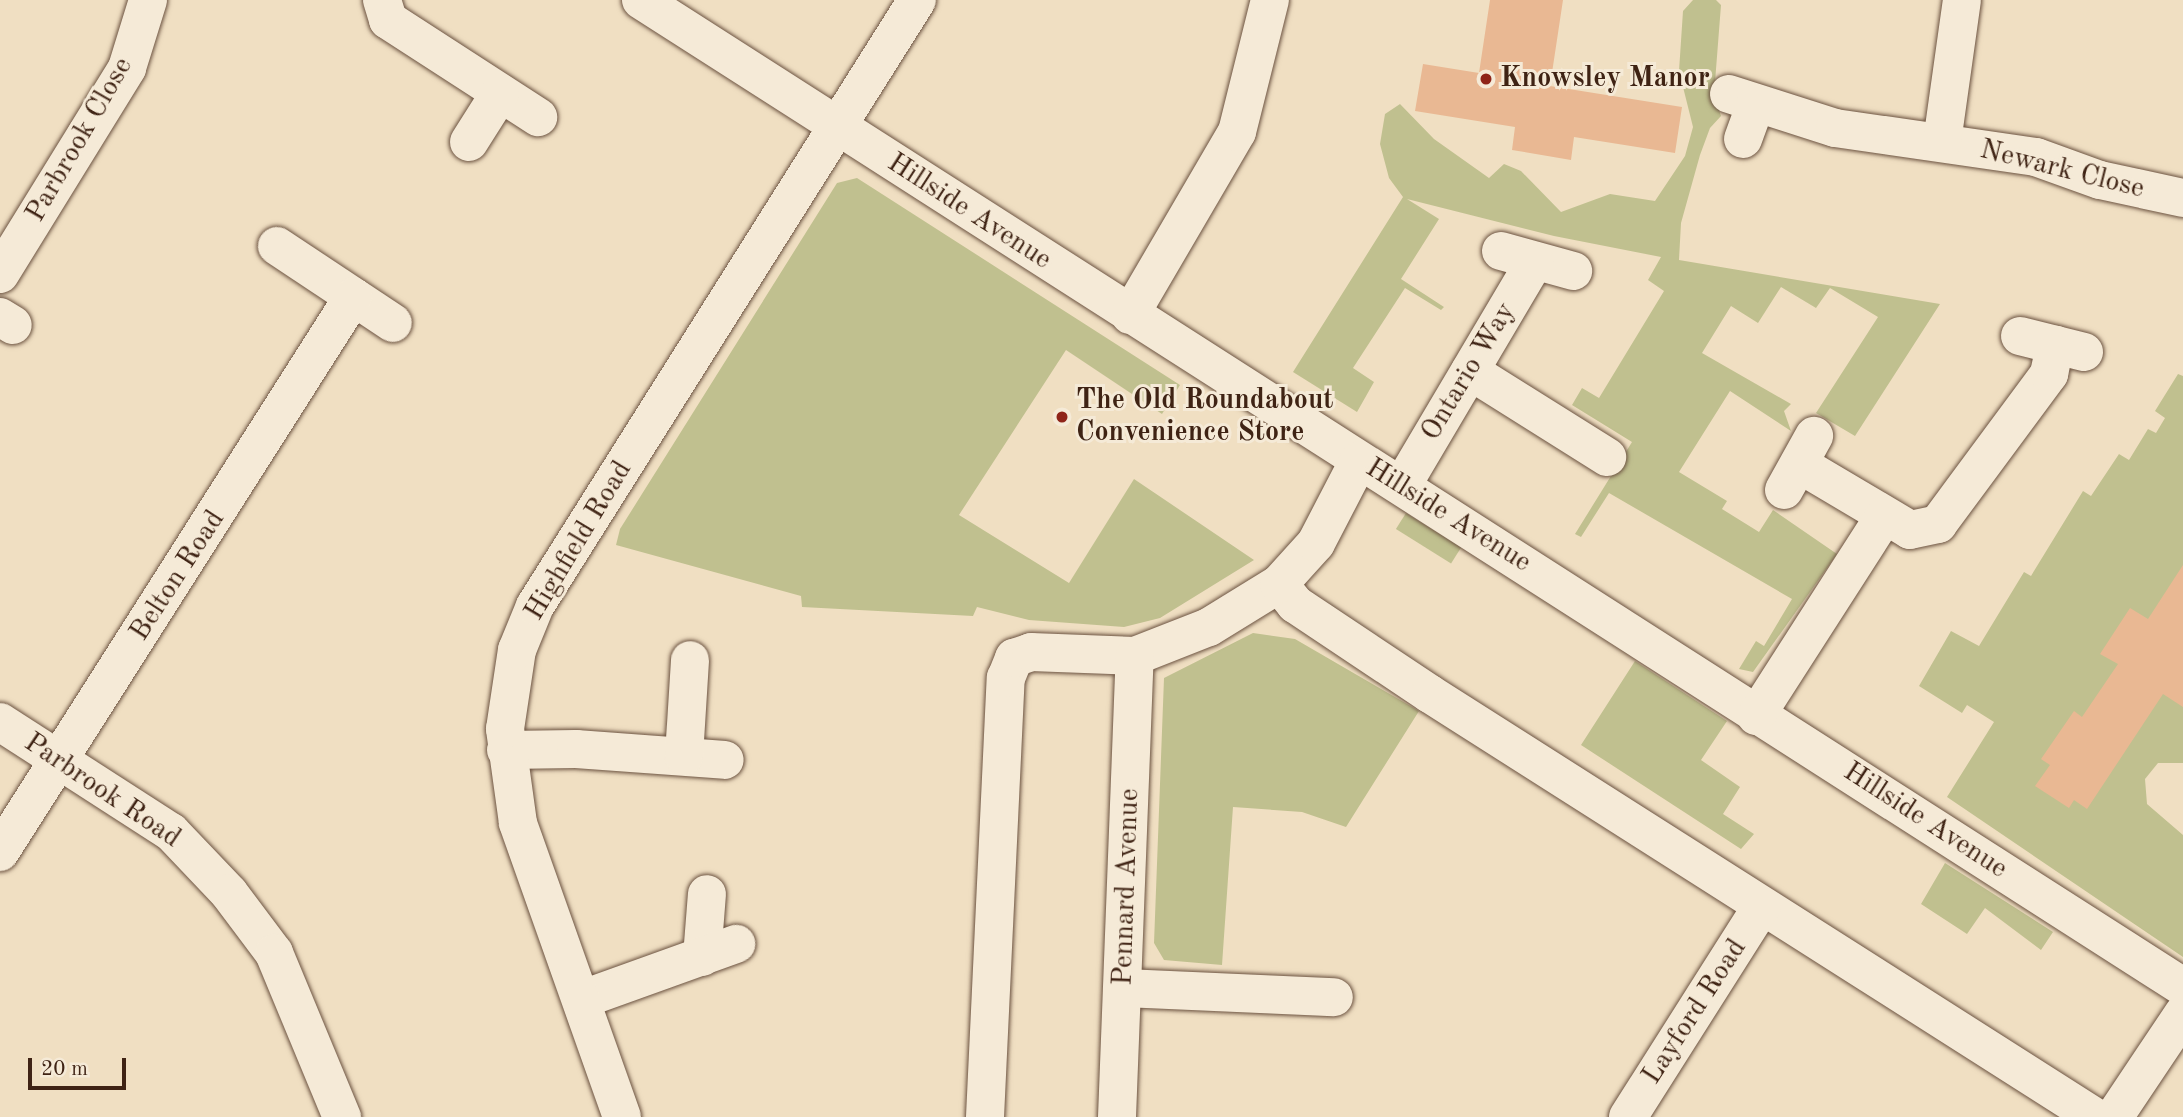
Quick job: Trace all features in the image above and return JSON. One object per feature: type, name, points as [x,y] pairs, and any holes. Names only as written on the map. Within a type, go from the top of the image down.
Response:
[{"type":"street","name":"Parbrook Close","points":[[0,274],[127,68],[148,0]]},
{"type":"street","points":[[382,0],[388,20],[538,117]]},
{"type":"street","name":"Hillside Avenue","points":[[641,0],[1130,315],[1359,460],[1403,484],[1756,716],[2183,987]]},
{"type":"street","name":"Highfield Road","points":[[622,1117],[583,999],[518,822],[506,750],[507,694],[535,606],[917,0]]},
{"type":"street","points":[[1130,315],[1237,132],[1270,0]]},
{"type":"street","name":"Newark Close","points":[[1942,142],[1962,0]]},
{"type":"street","points":[[469,142],[500,93]]},
{"type":"street","name":"Newark Close","points":[[1743,139],[1742,99],[1835,128],[2036,157],[2100,180],[2183,198]]},
{"type":"street","points":[[277,246],[393,323]]},
{"type":"street","name":"Ontario Way","points":[[1403,484],[1470,371],[1518,256],[1573,271]]},
{"type":"street","name":"Belton Road","points":[[0,852],[353,297]]},
{"type":"street","points":[[1799,463],[1884,517],[1910,530],[1938,524],[2049,374],[2053,344]]},
{"type":"street","points":[[1470,371],[1607,457]]},
{"type":"street","points":[[985,1117],[1006,678],[1014,658],[1031,652],[1135,656],[1209,627],[1279,583],[1316,543],[1359,460]]},
{"type":"street","points":[[1756,716],[1884,517]]},
{"type":"street","points":[[1279,583],[1295,604],[1762,906],[2095,1117]]},
{"type":"street","name":"Pennard Avenue","points":[[1117,1117],[1135,656]]},
{"type":"street","points":[[684,756],[690,660]]},
{"type":"street","name":"Parbrook Road","points":[[0,722],[171,832],[229,893],[274,953],[342,1117]]},
{"type":"street","points":[[506,750],[684,756],[725,760]]},
{"type":"street","points":[[583,999],[719,951],[707,894]]},
{"type":"street","name":"Layford Road","points":[[1628,1117],[1762,906]]},
{"type":"street","points":[[1124,988],[1334,998]]},
{"type":"street","points":[[2114,1117],[2183,1014]]},
{"type":"green space","points":[[1693,0],[1716,0],[1721,5],[1714,95],[1721,116],[1710,128],[1700,155],[1681,223],[1679,260],[1940,304],[1855,436],[1816,413],[1878,317],[1830,288],[1816,308],[1781,287],[1758,323],[1731,306],[1702,353],[1791,404],[1784,411],[1791,431],[1730,391],[1679,472],[1727,501],[1722,509],[1759,532],[1773,510],[1837,554],[1753,672],[1739,669],[1756,641],[1764,646],[1792,599],[1609,493],[1581,537],[1575,534],[1632,442],[1572,405],[1582,388],[1599,398],[1664,291],[1648,280],[1661,257],[1554,236],[1407,199],[1439,219],[1401,279],[1444,307],[1441,310],[1405,288],[1353,368],[1374,382],[1357,412],[1293,372],[1403,197],[1389,178],[1380,144],[1385,114],[1400,104],[1434,139],[1489,178],[1504,164],[1521,171],[1561,212],[1610,194],[1655,201],[1685,156],[1693,127],[1679,71],[1683,11]]},
{"type":"green space","points":[[857,178],[1180,385],[1162,414],[1066,350],[959,515],[1069,583],[1134,479],[1254,560],[1160,618],[1124,627],[1029,620],[977,607],[973,616],[802,607],[801,596],[616,545],[620,529],[837,183]]},
{"type":"green space","points":[[2178,374],[2183,376],[2183,763],[2158,763],[2145,779],[2147,804],[2183,835],[2183,957],[1947,797],[1994,722],[1967,705],[1962,713],[1919,686],[1951,631],[1979,646],[2024,572],[2031,576],[2083,491],[2091,496],[2119,454],[2129,460],[2148,429],[2156,433],[2165,418],[2155,411]]},
{"type":"green space","points":[[1406,513],[1461,547],[1451,564],[1396,529]]},
{"type":"green space","points":[[1253,633],[1295,639],[1419,711],[1346,827],[1302,812],[1233,807],[1222,965],[1164,960],[1154,943],[1164,678]]},
{"type":"green space","points":[[1635,661],[1727,721],[1701,760],[1740,787],[1723,814],[1754,834],[1741,849],[1581,745]]},
{"type":"green space","points":[[1945,863],[2053,932],[2041,950],[1985,908],[1967,934],[1921,904]]},
{"type":"building","name":"Knowsley Manor","points":[[1490,0],[1563,0],[1550,86],[1682,107],[1675,153],[1574,137],[1571,160],[1512,150],[1515,127],[1415,111],[1423,64],[1479,73]]},
{"type":"building","points":[[2183,565],[2183,707],[2163,694],[2087,809],[2074,800],[2069,808],[2035,786],[2050,765],[2041,759],[2074,711],[2082,717],[2118,664],[2100,654],[2130,608],[2148,619]]},
{"type":"place","name":"Knowsley Manor","points":[[1486,79]]},
{"type":"place","name":"The Old Roundabout Convenience Store","points":[[1062,417]]}]
